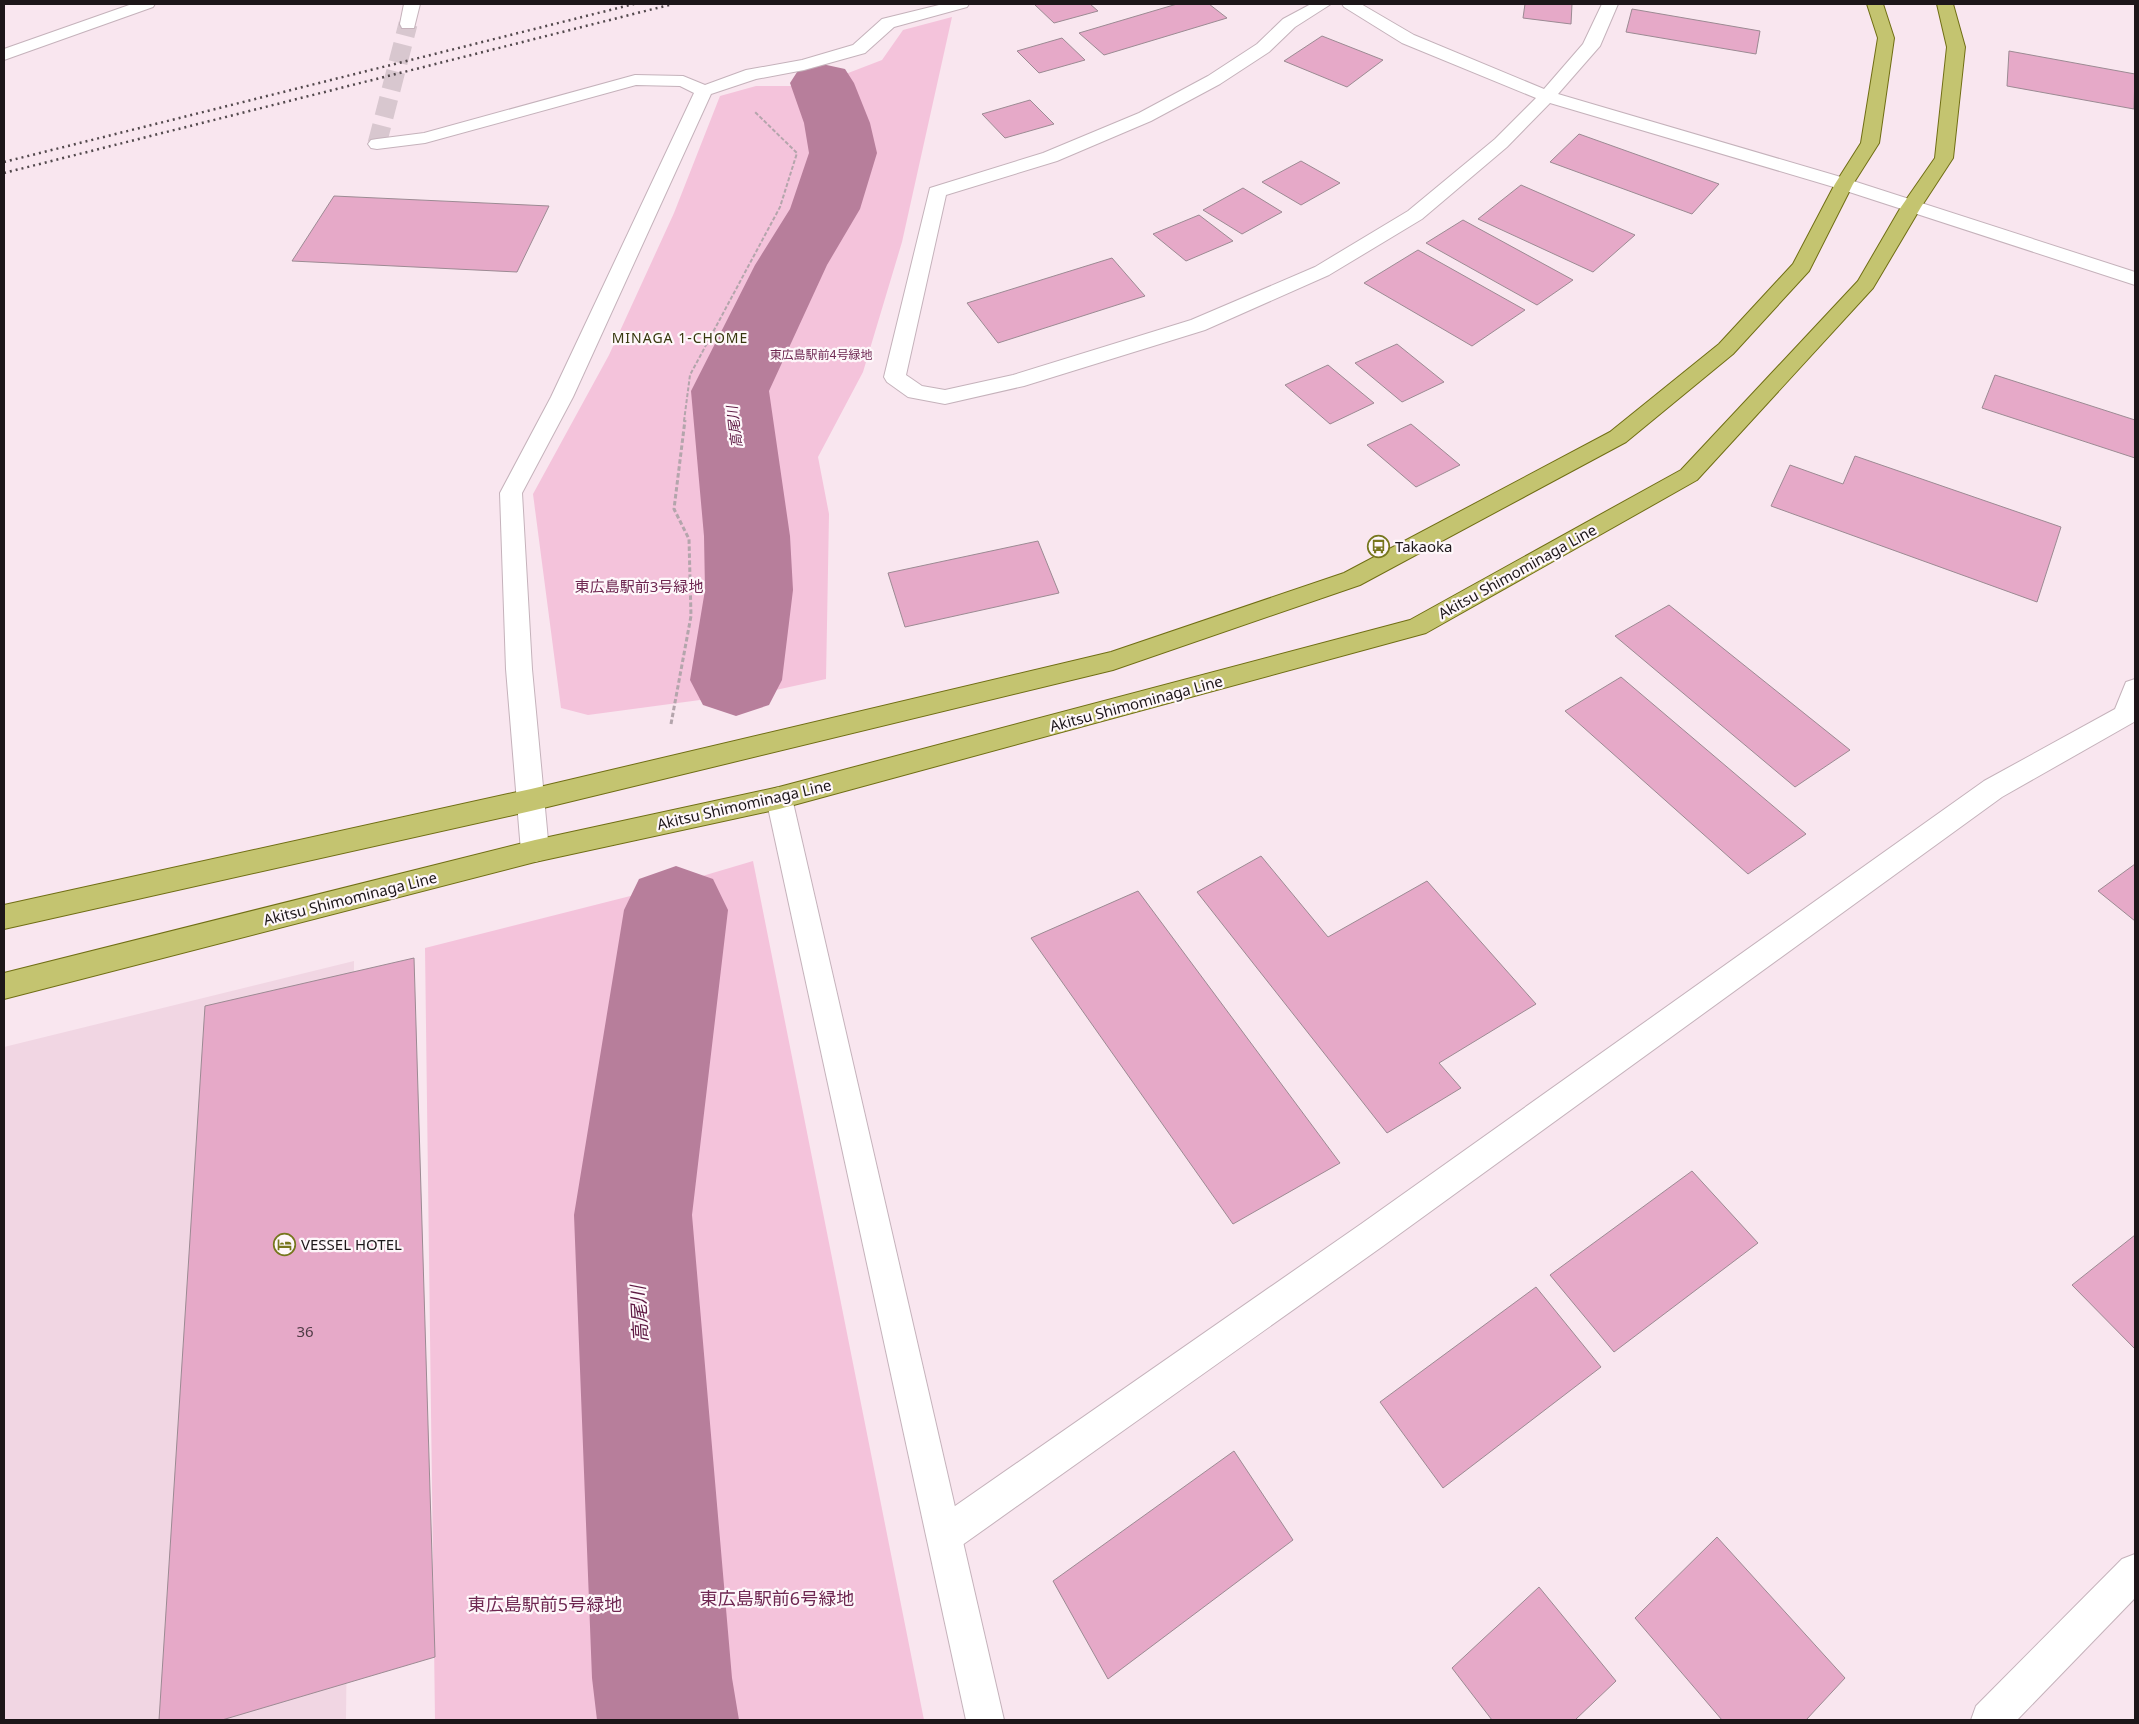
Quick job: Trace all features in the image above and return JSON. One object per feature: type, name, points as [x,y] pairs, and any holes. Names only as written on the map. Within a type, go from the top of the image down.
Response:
[{"type":"main road","points":[[4,917],[531,800],[1113,661],[1352,579],[1618,437],[1726,349],[1802,267],[1844,184],[1870,143],[1886,38],[1875,4]]},
{"type":"main road","name":"Akitsu Shimominaga Line","points":[[4,986],[535,851],[779,798],[1417,627],[1689,475],[1866,284],[1911,207],[1944,158],[1956,47],[1945,4]]},
{"type":"street","points":[[4,55],[147,4]]},
{"type":"street","points":[[408,24],[412,4]]},
{"type":"street","points":[[377,144],[425,138],[635,80],[683,81],[704,91],[752,74],[804,65],[859,48],[888,23],[961,4]]},
{"type":"street","points":[[1323,4],[1289,23],[1263,48],[1214,80],[1145,117],[1050,157],[938,192],[895,377],[916,392],[945,397],[1016,381],[1198,325],[1322,270],[1415,215],[1501,143],[1547,96],[1591,46],[1610,4]]},
{"type":"street","points":[[1350,4],[1408,40],[1547,96],[1844,184],[2135,279]]},
{"type":"street","points":[[535,851],[519,669],[510,493],[562,397],[704,91]]},
{"type":"street","points":[[945,1535],[1372,1235],[1993,789],[2125,715],[2135,689]]},
{"type":"street","points":[[779,798],[985,1720]]},
{"type":"street","points":[[1990,1720],[2135,1572]]},
{"type":"path","points":[[670,729],[691,616],[689,539],[674,509],[690,376],[780,207],[797,153],[755,111],[752,74]]},
{"type":"shaded area","points":[[354,961],[346,1720],[4,1720],[4,1047]]},
{"type":"green space","name":"東広島駅前4号緑地","points":[[952,17],[902,242],[863,372],[818,457],[829,514],[826,679],[757,694],[774,586],[759,497],[755,406],[759,375],[823,249],[864,150],[855,111],[830,80],[882,60],[903,30]]},
{"type":"green space","name":"東広島駅前3号緑地","points":[[756,86],[807,86],[826,142],[804,208],[778,258],[714,394],[714,467],[735,593],[715,698],[588,715],[561,708],[533,494],[609,355],[674,213],[720,96]]},
{"type":"green space","points":[[753,861],[924,1720],[435,1720],[425,948],[662,888]]},
{"type":"building","points":[[1034,4],[1090,4],[1098,11],[1054,23]]},
{"type":"building","points":[[1177,4],[1209,4],[1227,18],[1104,55],[1079,33]]},
{"type":"building","points":[[1525,4],[1572,4],[1571,24],[1523,18]]},
{"type":"building","points":[[1632,9],[1760,31],[1756,54],[1626,32]]},
{"type":"building","points":[[1322,36],[1383,60],[1347,87],[1284,61]]},
{"type":"building","points":[[1062,38],[1085,60],[1039,73],[1017,51]]},
{"type":"building","points":[[2009,51],[2135,74],[2134,109],[2007,86]]},
{"type":"building","points":[[1030,100],[1054,124],[1005,138],[982,114]]},
{"type":"building","points":[[1579,134],[1719,184],[1692,214],[1550,162]]},
{"type":"building","points":[[1301,161],[1340,183],[1301,205],[1262,182]]},
{"type":"building","points":[[1521,185],[1635,235],[1593,272],[1478,219]]},
{"type":"building","points":[[1243,188],[1282,212],[1242,234],[1203,210]]},
{"type":"building","points":[[334,196],[549,206],[517,272],[292,261]]},
{"type":"building","points":[[1199,215],[1233,241],[1186,261],[1153,234]]},
{"type":"building","points":[[1463,220],[1573,280],[1537,305],[1426,243]]},
{"type":"building","points":[[1418,250],[1525,310],[1472,346],[1364,283]]},
{"type":"building","points":[[1112,258],[1145,296],[998,343],[967,303]]},
{"type":"building","points":[[1397,344],[1444,382],[1402,402],[1355,363]]},
{"type":"building","points":[[1328,365],[1374,403],[1330,424],[1285,385]]},
{"type":"building","points":[[1995,375],[2135,420],[2135,458],[1982,408]]},
{"type":"building","points":[[1411,424],[1460,465],[1416,487],[1367,445]]},
{"type":"building","points":[[1855,456],[2061,527],[2037,602],[1771,506],[1790,465],[1843,484]]},
{"type":"building","points":[[1038,541],[1059,593],[905,627],[888,573]]},
{"type":"building","points":[[1669,605],[1850,750],[1795,787],[1615,636]]},
{"type":"building","points":[[1621,677],[1806,834],[1748,874],[1565,711]]},
{"type":"building","points":[[1261,856],[1328,937],[1427,881],[1536,1004],[1439,1063],[1461,1088],[1387,1133],[1197,892]]},
{"type":"building","points":[[2135,864],[2135,921],[2098,891]]},
{"type":"building","points":[[1138,891],[1340,1163],[1233,1224],[1031,938]]},
{"type":"building","points":[[414,958],[435,1657],[222,1720],[159,1720],[205,1006]]},
{"type":"building","points":[[1692,1171],[1758,1243],[1614,1352],[1550,1275]]},
{"type":"building","points":[[2135,1235],[2135,1349],[2072,1285]]},
{"type":"building","points":[[1536,1287],[1601,1367],[1443,1488],[1380,1402]]},
{"type":"building","points":[[1234,1451],[1293,1540],[1108,1679],[1053,1581]]},
{"type":"building","points":[[1717,1537],[1845,1678],[1806,1720],[1722,1720],[1635,1618]]},
{"type":"building","points":[[1539,1587],[1616,1681],[1575,1720],[1492,1720],[1452,1668]]},
{"type":"waterway","name":"高尾川","points":[[736,680],[749,590],[747,536],[730,391],[791,265],[825,209],[843,153],[837,123],[822,83]]},
{"type":"waterway","name":"高尾川","points":[[668,1720],[662,1678],[633,1215],[676,910]]},
{"type":"tunnel","points":[[377,144],[408,24]]},
{"type":"railway","points":[[4,162],[634,4]]},
{"type":"railway","points":[[4,173],[673,4]]},
{"type":"place","name":"Takaoka","points":[[1379,546]]},
{"type":"place","name":"VESSEL HOTEL","points":[[285,1244]]},
{"type":"district","name":"MINAGA 1-CHOME","points":[[680,337]]},
{"type":"park label","name":"東広島駅前6号緑地","points":[[777,1598]]},
{"type":"park label","name":"東広島駅前5号緑地","points":[[545,1604]]}]
